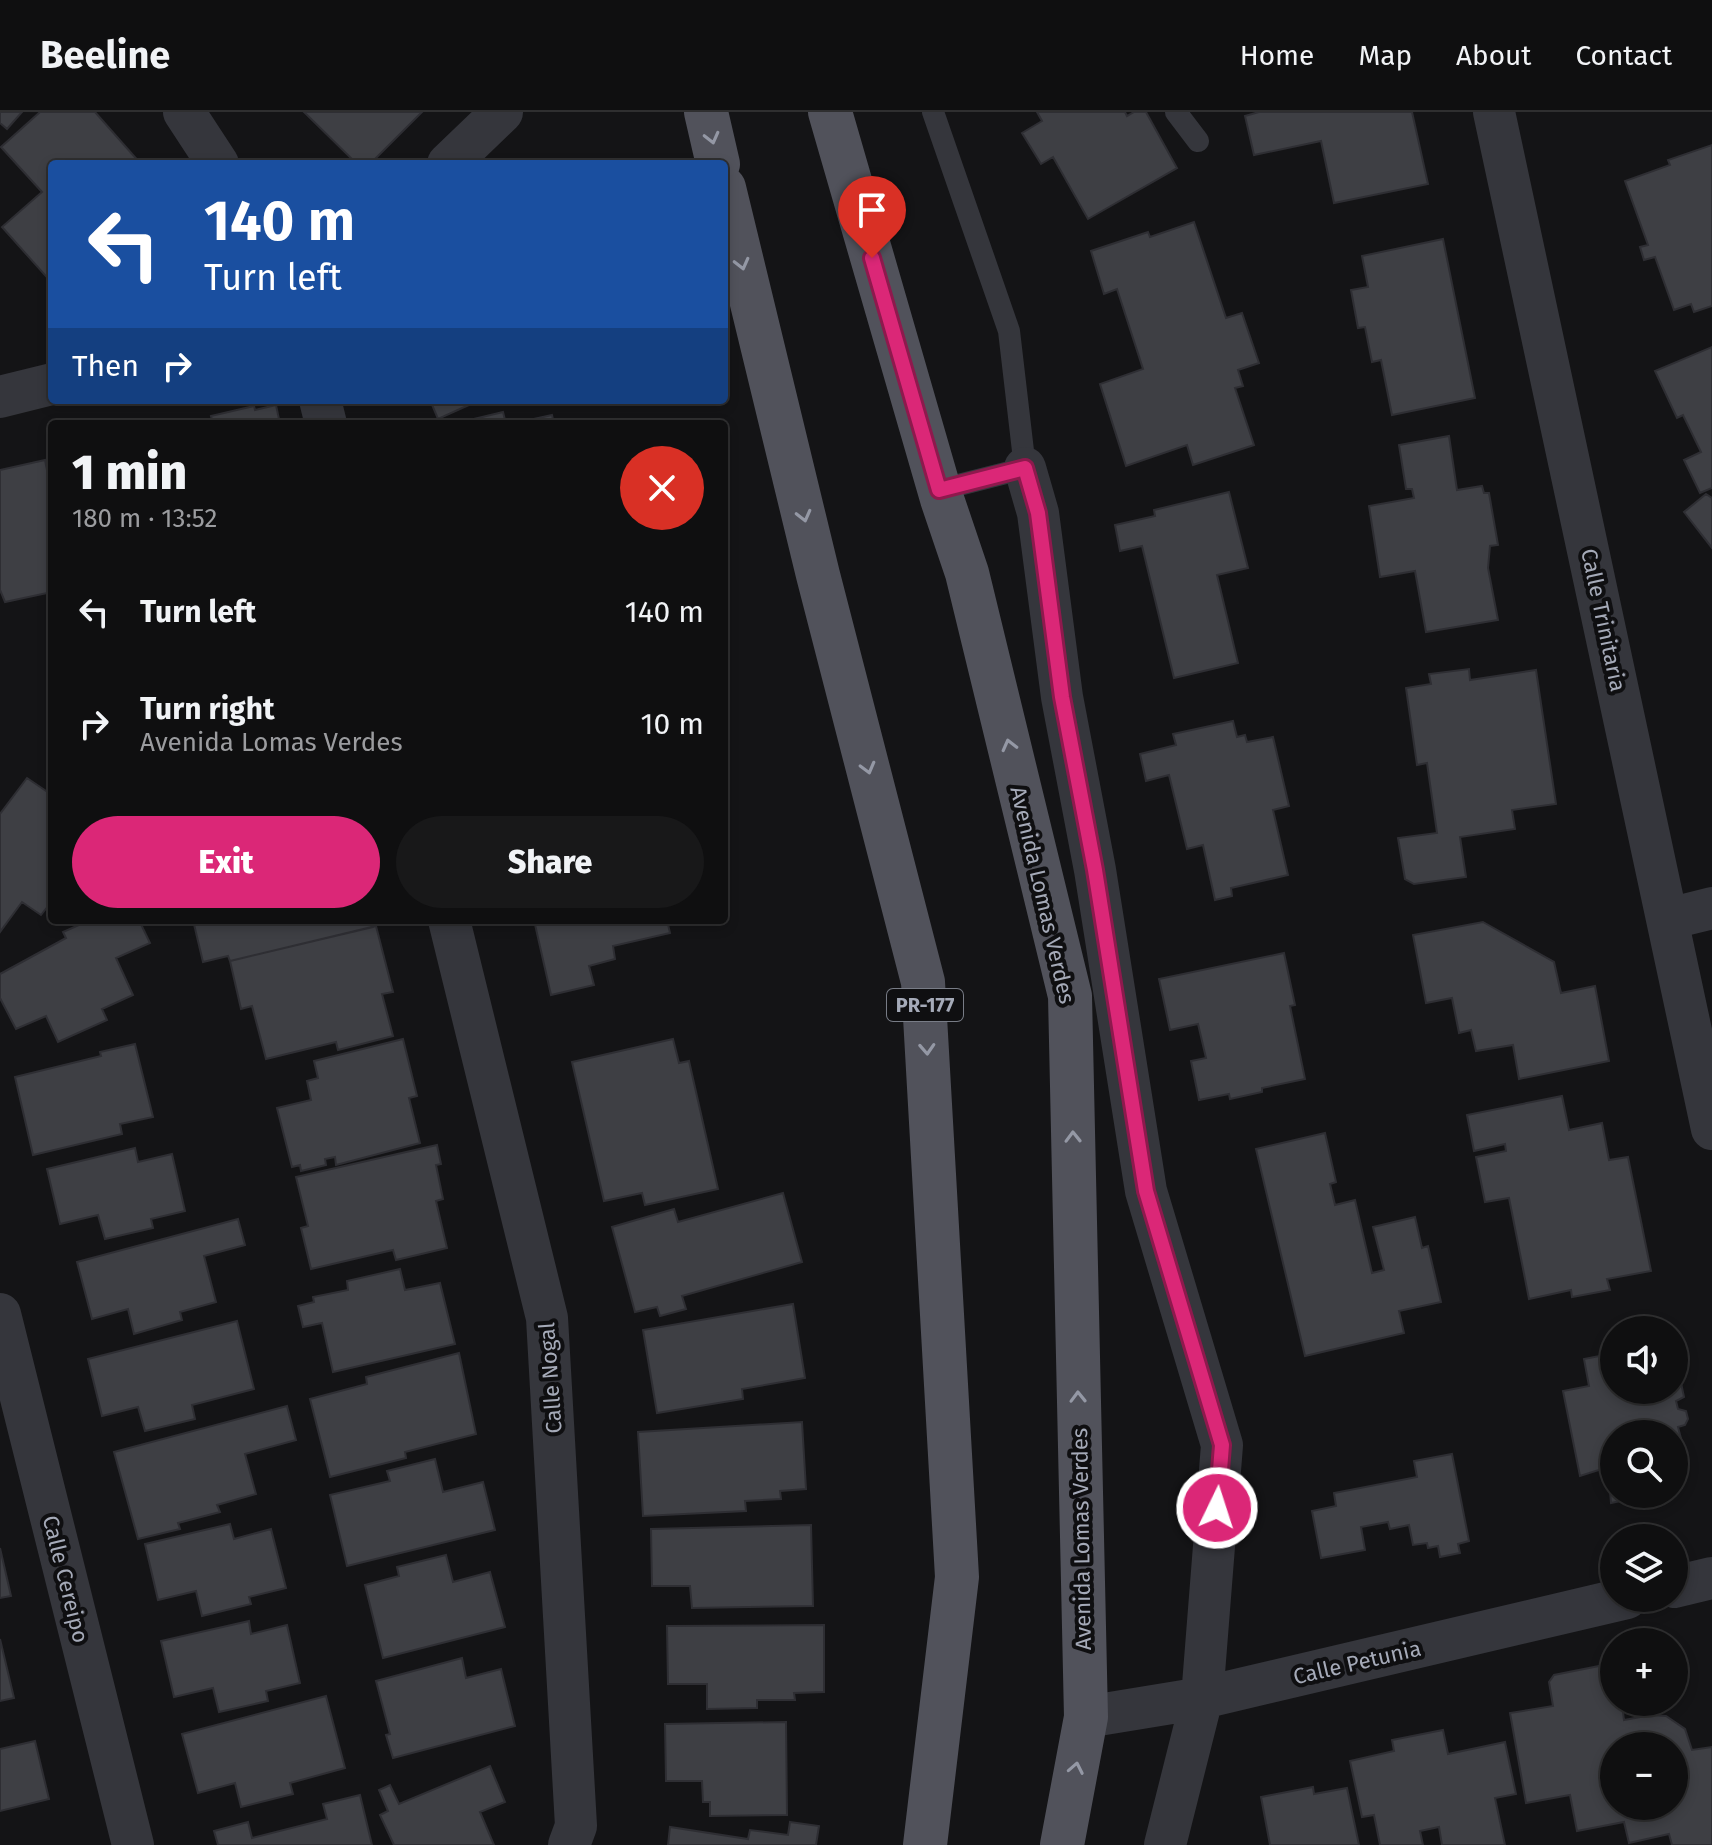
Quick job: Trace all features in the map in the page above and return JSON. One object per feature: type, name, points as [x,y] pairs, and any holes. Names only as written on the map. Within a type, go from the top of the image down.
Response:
[{"type":"main road","points":[[706,112],[717,160]]},
{"type":"main road","name":"Avenida Lomas Verdes","points":[[830,112],[939,490],[967,573],[1070,996],[1086,1717],[1062,1845]]},
{"type":"main road","name":"PR-177","points":[[728,204],[822,591],[923,982],[957,1577],[925,1845]]},
{"type":"street","points":[[184,112],[215,160]]},
{"type":"street","points":[[452,160],[502,112]]},
{"type":"street","name":"Calle Trinitaria","points":[[1494,112],[1712,1129]]},
{"type":"street","points":[[0,397],[48,385]]},
{"type":"street","points":[[1025,468],[1038,513],[1062,697],[1095,870],[1146,1191],[1222,1445],[1202,1698],[1165,1845]]},
{"type":"street","points":[[1668,919],[1712,908]]},
{"type":"street","name":"Calle Nogal","points":[[450,924],[547,1318],[576,1826],[569,1845]]},
{"type":"street","name":"Calle Cereipo","points":[[0,1314],[133,1845]]},
{"type":"street","points":[[1688,1584],[1712,1578]]},
{"type":"street","name":"Calle Petunia","points":[[1086,1717],[1202,1698],[1600,1604]]},
{"type":"lane","points":[[933,112],[1009,331],[1025,468],[939,490]]},
{"type":"lane","points":[[1176,112],[1198,141]]},
{"type":"building","points":[[0,112],[22,112],[7,129],[0,123]]},
{"type":"building","points":[[40,112],[95,112],[137,160],[48,160],[48,279],[2,227],[42,192],[1,147]]},
{"type":"building","points":[[304,112],[422,112],[374,160],[353,160]]},
{"type":"building","points":[[1037,112],[1125,112],[1127,116],[1134,112],[1146,112],[1177,168],[1088,219],[1053,157],[1041,164],[1022,133],[1042,121]]},
{"type":"building","points":[[1259,112],[1412,112],[1428,184],[1334,203],[1321,141],[1254,155],[1245,116]]},
{"type":"building","points":[[1712,145],[1712,306],[1694,312],[1691,304],[1674,310],[1655,257],[1644,260],[1640,247],[1648,245],[1625,181],[1670,165],[1668,160]]},
{"type":"building","points":[[1194,222],[1226,318],[1242,313],[1259,363],[1238,370],[1243,386],[1235,388],[1254,445],[1193,465],[1187,445],[1126,466],[1100,384],[1143,369],[1117,289],[1104,294],[1091,251],[1148,232],[1150,237]]},
{"type":"building","points":[[1443,239],[1475,398],[1392,415],[1381,360],[1372,362],[1365,327],[1358,328],[1351,290],[1368,287],[1362,256]]},
{"type":"building","points":[[1712,347],[1712,488],[1700,493],[1684,460],[1701,452],[1683,415],[1677,418],[1655,371]]},
{"type":"building","points":[[432,404],[471,404],[438,419]]},
{"type":"building","points":[[276,405],[279,420],[212,420],[211,416],[254,406],[255,410]]},
{"type":"building","points":[[503,412],[505,420],[470,420]]},
{"type":"building","points":[[552,415],[553,420],[529,420]]},
{"type":"building","points":[[1449,436],[1457,490],[1482,486],[1484,493],[1489,493],[1498,545],[1490,546],[1488,568],[1498,620],[1426,632],[1415,571],[1380,577],[1369,506],[1414,498],[1412,489],[1406,489],[1399,445]]},
{"type":"building","points":[[45,460],[48,475],[48,593],[5,602],[0,590],[0,470]]},
{"type":"building","points":[[1229,492],[1248,568],[1217,575],[1238,663],[1174,678],[1142,546],[1120,551],[1115,525],[1155,516],[1154,510]]},
{"type":"building","points":[[1706,494],[1712,498],[1712,548],[1684,512]]},
{"type":"building","points":[[1469,669],[1470,680],[1536,670],[1556,804],[1512,810],[1515,829],[1460,837],[1466,877],[1414,884],[1405,879],[1398,838],[1437,833],[1427,763],[1417,765],[1406,688],[1431,684],[1429,674]]},
{"type":"building","points":[[1233,721],[1237,737],[1245,735],[1247,742],[1273,737],[1289,806],[1273,810],[1288,875],[1231,888],[1232,896],[1215,900],[1203,845],[1187,849],[1169,775],[1146,781],[1140,754],[1176,745],[1173,734]]},
{"type":"building","points":[[27,778],[48,792],[48,906],[41,915],[22,902],[0,932],[0,814]]},
{"type":"building","points":[[1483,922],[1554,962],[1561,993],[1595,986],[1609,1061],[1519,1079],[1513,1045],[1476,1051],[1471,1030],[1459,1033],[1452,998],[1426,1003],[1413,935]]},
{"type":"building","points":[[81,924],[141,924],[150,943],[116,958],[133,995],[102,1009],[107,1020],[58,1042],[46,1016],[16,1029],[0,998],[0,974],[66,938],[63,932]]},
{"type":"building","points":[[194,924],[372,924],[373,927],[230,961],[228,956],[203,962]]},
{"type":"building","points":[[535,924],[668,924],[670,933],[613,946],[615,959],[589,966],[594,985],[551,995]]},
{"type":"building","points":[[376,926],[393,992],[382,994],[393,1036],[338,1050],[336,1042],[266,1059],[252,1006],[241,1009],[230,961]]},
{"type":"building","points":[[1284,953],[1295,1005],[1290,1006],[1305,1079],[1230,1099],[1229,1094],[1199,1100],[1191,1061],[1206,1058],[1198,1024],[1170,1030],[1159,979]]},
{"type":"building","points":[[403,1039],[417,1096],[409,1098],[420,1143],[336,1165],[335,1157],[325,1159],[326,1165],[301,1171],[300,1165],[292,1167],[277,1108],[311,1100],[307,1081],[318,1078],[314,1061]]},
{"type":"building","points":[[673,1039],[679,1063],[689,1061],[718,1189],[645,1205],[642,1193],[604,1201],[572,1062]]},
{"type":"building","points":[[135,1044],[153,1117],[120,1124],[122,1134],[33,1155],[15,1077],[101,1056],[100,1052]]},
{"type":"building","points":[[1562,1096],[1569,1130],[1602,1123],[1609,1160],[1628,1157],[1651,1271],[1607,1279],[1610,1290],[1572,1297],[1571,1290],[1529,1299],[1509,1198],[1485,1202],[1476,1157],[1506,1151],[1505,1144],[1474,1151],[1467,1115]]},
{"type":"building","points":[[1325,1133],[1336,1182],[1330,1184],[1335,1205],[1355,1200],[1372,1273],[1384,1270],[1373,1227],[1415,1217],[1422,1248],[1428,1246],[1441,1302],[1399,1311],[1404,1333],[1305,1356],[1256,1149]]},
{"type":"building","points":[[437,1145],[441,1164],[436,1165],[443,1199],[436,1201],[447,1248],[396,1260],[393,1250],[311,1269],[301,1228],[308,1226],[296,1177]]},
{"type":"building","points":[[135,1148],[138,1162],[172,1154],[185,1211],[151,1219],[153,1228],[105,1239],[98,1215],[60,1224],[47,1169]]},
{"type":"building","points":[[783,1193],[802,1262],[682,1296],[686,1309],[660,1316],[657,1307],[635,1312],[612,1227],[674,1209],[678,1222]]},
{"type":"building","points":[[238,1219],[245,1245],[204,1256],[216,1302],[180,1312],[182,1320],[134,1334],[128,1309],[92,1319],[77,1262]]},
{"type":"building","points":[[400,1269],[405,1290],[440,1283],[455,1344],[333,1372],[322,1323],[303,1327],[298,1306],[314,1302],[313,1297],[348,1290],[347,1281]]},
{"type":"building","points":[[793,1304],[805,1378],[742,1389],[743,1399],[657,1413],[643,1330]]},
{"type":"building","points":[[237,1321],[254,1389],[192,1405],[195,1419],[145,1431],[138,1407],[102,1416],[88,1359]]},
{"type":"building","points":[[459,1353],[476,1434],[405,1452],[406,1458],[330,1477],[310,1399],[367,1384],[366,1377]]},
{"type":"building","points":[[1600,1356],[1600,1404],[1677,1404],[1678,1409],[1686,1411],[1688,1420],[1600,1420],[1600,1470],[1580,1476],[1563,1391],[1589,1386],[1584,1359]]},
{"type":"building","points":[[287,1406],[296,1440],[245,1454],[256,1494],[217,1505],[220,1512],[178,1523],[180,1529],[138,1539],[114,1452]]},
{"type":"building","points":[[802,1422],[806,1489],[780,1491],[781,1499],[745,1501],[746,1511],[643,1516],[638,1432]]},
{"type":"building","points":[[1452,1454],[1469,1541],[1458,1544],[1460,1553],[1440,1557],[1438,1546],[1428,1548],[1427,1543],[1413,1545],[1409,1525],[1390,1529],[1388,1522],[1361,1527],[1365,1550],[1321,1558],[1312,1511],[1336,1506],[1334,1493],[1417,1477],[1414,1461]]},
{"type":"building","points":[[435,1459],[443,1492],[483,1482],[495,1530],[347,1566],[330,1495],[390,1481],[387,1471]]},
{"type":"building","points":[[230,1524],[234,1539],[271,1529],[286,1588],[249,1597],[251,1604],[202,1616],[196,1591],[158,1600],[145,1544]]},
{"type":"building","points":[[811,1525],[813,1606],[692,1608],[690,1586],[652,1586],[651,1529]]},
{"type":"building","points":[[0,1548],[11,1596],[0,1598]]},
{"type":"building","points":[[446,1555],[453,1582],[490,1572],[505,1627],[383,1658],[365,1585],[399,1576],[397,1567]]},
{"type":"building","points":[[249,1621],[251,1634],[287,1625],[300,1683],[266,1691],[268,1701],[219,1712],[213,1688],[174,1697],[161,1641]]},
{"type":"building","points":[[824,1625],[824,1692],[794,1693],[795,1700],[757,1700],[757,1708],[707,1709],[707,1684],[668,1684],[667,1626]]},
{"type":"building","points":[[0,1639],[14,1698],[0,1701]]},
{"type":"building","points":[[462,1658],[466,1678],[501,1669],[515,1726],[393,1758],[376,1681]]},
{"type":"building","points":[[1600,1666],[1600,1716],[1623,1716],[1624,1720],[1666,1716],[1685,1729],[1686,1732],[1600,1732],[1600,1820],[1688,1820],[1688,1738],[1692,1750],[1712,1747],[1712,1845],[1672,1845],[1669,1834],[1629,1843],[1624,1822],[1577,1831],[1570,1795],[1526,1803],[1510,1713],[1553,1706],[1549,1682],[1554,1675]]},
{"type":"building","points":[[326,1696],[345,1768],[290,1783],[293,1794],[241,1807],[235,1783],[198,1793],[182,1734]]},
{"type":"building","points":[[786,1722],[787,1815],[710,1816],[710,1802],[703,1802],[702,1781],[666,1781],[665,1724]]},
{"type":"building","points":[[1443,1730],[1448,1754],[1505,1742],[1516,1794],[1495,1798],[1505,1845],[1442,1845],[1439,1827],[1420,1831],[1423,1845],[1380,1845],[1374,1815],[1362,1817],[1350,1761],[1394,1751],[1392,1740]]},
{"type":"building","points":[[35,1741],[49,1799],[0,1811],[0,1749]]},
{"type":"building","points":[[490,1766],[505,1802],[480,1812],[494,1845],[394,1845],[380,1815],[388,1811],[379,1790],[390,1785],[399,1804]]},
{"type":"building","points":[[1313,1787],[1314,1794],[1347,1788],[1359,1845],[1270,1845],[1261,1797]]},
{"type":"building","points":[[360,1795],[372,1845],[218,1845],[214,1831],[248,1822],[252,1838],[327,1819],[323,1804]]},
{"type":"building","points":[[790,1822],[819,1826],[816,1845],[668,1845],[670,1827],[748,1839],[750,1830],[788,1835]]},
{"type":"route","points":[[872,258],[939,490],[1025,468],[1038,513],[1062,697],[1095,870],[1146,1191],[1222,1445],[1217,1508]]}]
